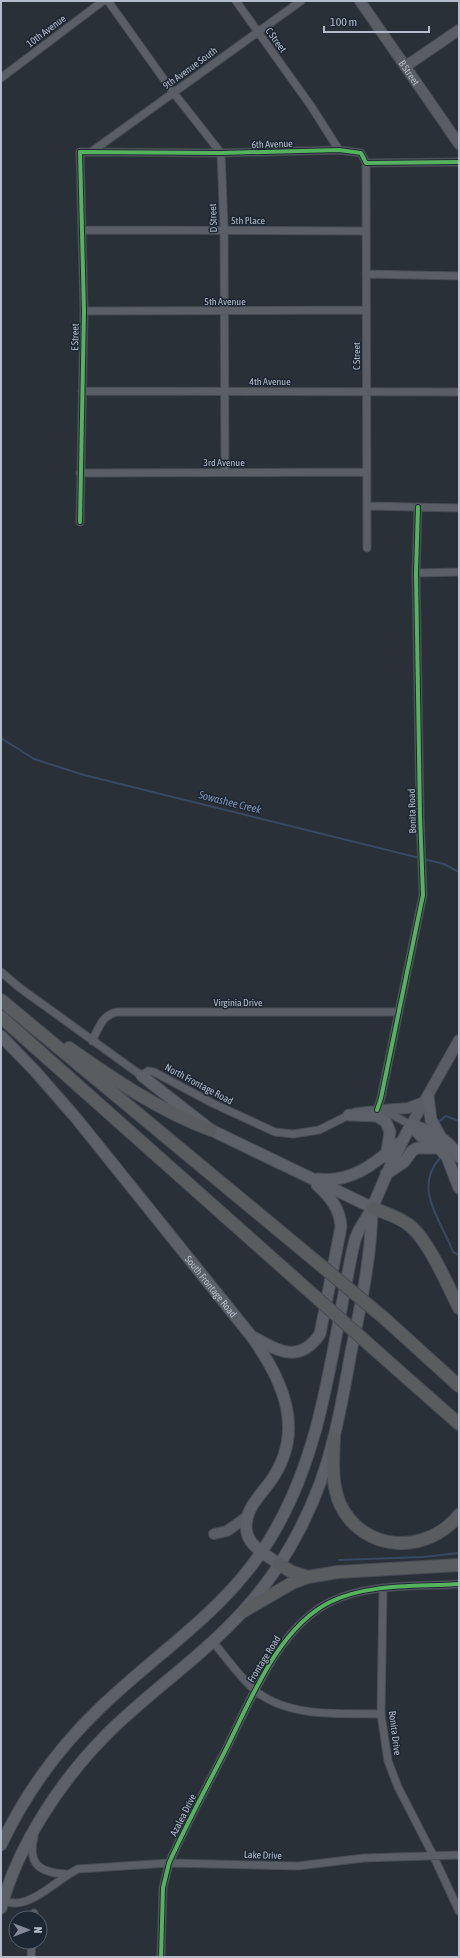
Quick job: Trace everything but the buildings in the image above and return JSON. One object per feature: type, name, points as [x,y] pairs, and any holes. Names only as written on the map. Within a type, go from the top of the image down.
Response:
[{"type":"highway","points":[[1,1000],[384,1318],[459,1386]]},
{"type":"highway","points":[[1,1017],[459,1424]]},
{"type":"highway","points":[[30,1025],[47,1033],[153,1102],[181,1118],[212,1130]]},
{"type":"highway","points":[[373,1208],[405,1222],[414,1228],[435,1262],[459,1308]]},
{"type":"highway","points":[[447,1414],[459,1434]]},
{"type":"highway","points":[[334,1438],[333,1461],[335,1490],[349,1518],[366,1533],[389,1542],[415,1543],[429,1539],[441,1532],[459,1515]]},
{"type":"highway","points":[[279,1564],[292,1572],[308,1577]]},
{"type":"highway","points":[[244,1611],[292,1583],[308,1577],[338,1572],[459,1565]]},
{"type":"main road","name":"South Frontage Road","points":[[1,1036],[35,1071],[76,1118],[252,1337],[268,1359],[279,1380],[285,1401],[288,1429],[286,1448],[281,1464],[272,1480],[254,1503],[247,1517]]},
{"type":"main road","points":[[142,1076],[212,1130],[373,1208]]},
{"type":"main road","points":[[426,1099],[431,1120],[450,1162],[459,1188]]},
{"type":"main road","points":[[349,1115],[376,1116],[386,1122],[390,1132],[383,1179]]},
{"type":"main road","points":[[1,1845],[27,1796],[69,1739],[102,1705],[207,1615],[242,1579],[274,1532],[293,1495],[311,1448],[325,1395],[355,1238],[373,1208],[383,1179],[411,1125],[426,1129],[441,1143]]},
{"type":"main road","points":[[311,1179],[343,1179],[378,1161],[403,1139]]},
{"type":"main road","points":[[383,1179],[404,1162],[408,1155],[417,1148],[441,1143],[452,1146],[459,1157]]},
{"type":"main road","points":[[252,1337],[278,1350],[296,1352],[310,1345],[320,1334],[340,1236],[341,1220],[338,1209],[330,1197],[311,1179]]},
{"type":"main road","points":[[2,1903],[17,1865],[37,1825],[68,1778],[107,1734],[213,1642],[244,1611],[268,1581],[279,1564],[306,1515],[319,1485],[334,1438],[372,1241],[373,1208]]},
{"type":"main road","points":[[247,1517],[246,1528],[248,1537],[254,1546],[279,1564]]},
{"type":"street","name":"10th Avenue","points":[[1,78],[103,1]]},
{"type":"street","points":[[108,1],[173,92],[221,154]]},
{"type":"street","name":"C Street","points":[[236,1],[311,106],[339,150]]},
{"type":"street","name":"9th Avenue South","points":[[91,152],[302,1]]},
{"type":"street","name":"B Street","points":[[360,1],[459,144]]},
{"type":"street","points":[[406,66],[459,30]]},
{"type":"street","name":"6th Avenue","points":[[80,152],[221,154],[339,150],[361,153],[366,163]]},
{"type":"street","name":"E Street","points":[[80,152],[84,311],[80,522]]},
{"type":"street","name":"D Street","points":[[221,154],[224,229],[225,472]]},
{"type":"street","points":[[366,163],[459,162]]},
{"type":"street","name":"C Street","points":[[366,163],[367,548]]},
{"type":"street","name":"5th Place","points":[[82,230],[365,230]]},
{"type":"street","points":[[366,274],[459,276]]},
{"type":"street","name":"5th Avenue","points":[[84,311],[366,310]]},
{"type":"street","name":"4th Avenue","points":[[82,391],[459,392]]},
{"type":"street","name":"3rd Avenue","points":[[80,473],[367,472]]},
{"type":"street","points":[[368,506],[459,508]]},
{"type":"street","name":"Bonita Road","points":[[380,1110],[423,895],[420,815],[416,573],[418,507]]},
{"type":"street","points":[[416,573],[459,572]]},
{"type":"street","points":[[1,972],[20,988],[142,1076]]},
{"type":"street","name":"Virginia Drive","points":[[92,1041],[103,1019],[109,1014],[118,1012],[399,1012]]},
{"type":"street","points":[[380,1110],[411,1125],[459,1040]]},
{"type":"street","name":"North Frontage Road","points":[[142,1076],[148,1071],[154,1072],[212,1103],[275,1132],[293,1134],[315,1130],[360,1111],[380,1110]]},
{"type":"street","points":[[380,1110],[408,1108],[426,1099]]},
{"type":"street","points":[[214,1534],[227,1531],[247,1517]]},
{"type":"street","name":"Frontage Road","points":[[213,1642],[256,1691],[285,1641],[309,1616],[319,1609],[342,1598],[383,1589],[459,1584]]},
{"type":"street","name":"Bonita Drive","points":[[383,1589],[381,1714],[385,1749],[393,1774],[459,1911]]},
{"type":"street","points":[[256,1691],[274,1702],[297,1709],[381,1714]]},
{"type":"street","name":"Azalea Drive","points":[[161,1957],[163,1888],[169,1862],[256,1691]]},
{"type":"street","name":"Lake Drive","points":[[37,1825],[31,1848],[33,1859],[38,1867],[45,1871],[67,1874]]},
{"type":"street","name":"Lake Drive","points":[[2,1903],[16,1903],[31,1899],[67,1874],[78,1869],[169,1862],[298,1866],[364,1858],[459,1855]]},
{"type":"waterway","name":"Sowashee Creek","points":[[1,738],[34,759],[84,775],[444,864],[459,872]]},
{"type":"waterway","points":[[437,1123],[446,1116],[459,1121]]},
{"type":"waterway","points":[[440,1158],[432,1170],[429,1181],[429,1193],[432,1205],[453,1252],[459,1255]]},
{"type":"waterway","points":[[339,1560],[423,1557],[459,1553]]},
{"type":"cycle path","points":[[80,522],[84,311],[80,152],[221,153],[339,150],[361,153],[366,163],[459,162]]},
{"type":"cycle path","points":[[377,1110],[381,1098],[423,895],[420,815],[416,573],[418,507]]},
{"type":"cycle path","points":[[161,1957],[163,1888],[169,1863],[254,1692],[279,1649],[294,1630],[311,1614],[330,1602],[345,1596],[393,1587],[459,1584]]}]
